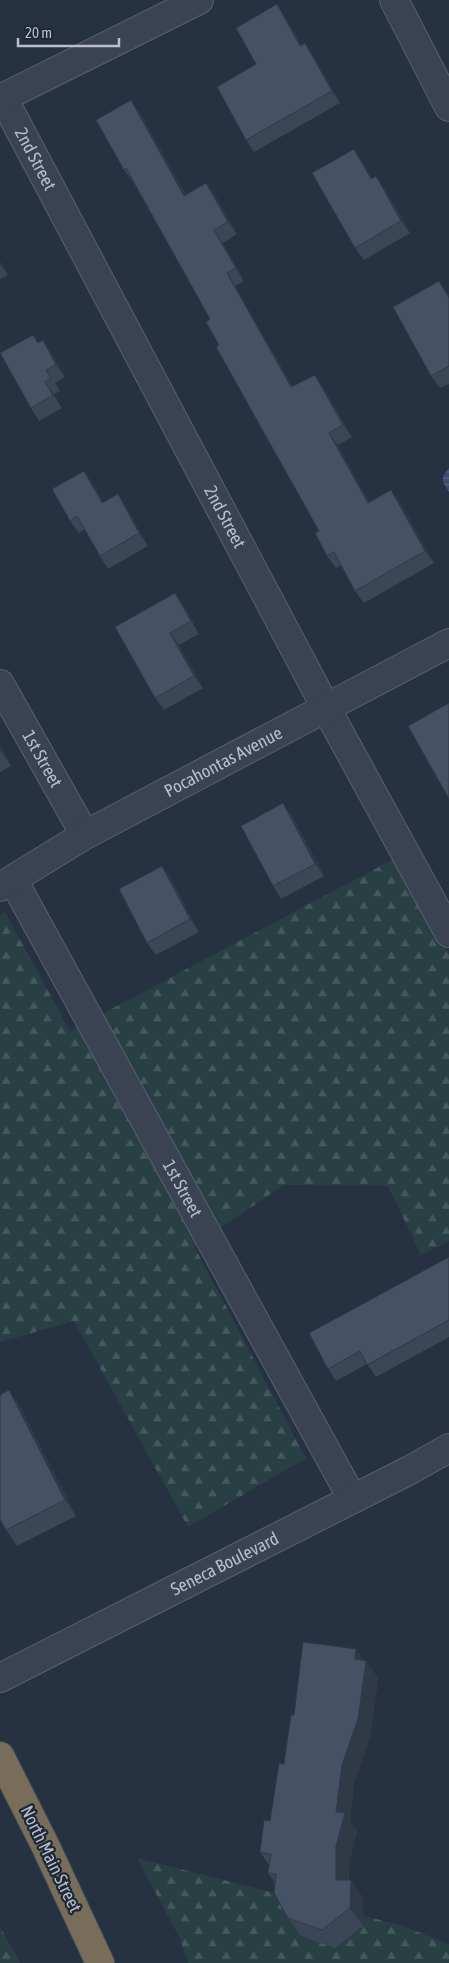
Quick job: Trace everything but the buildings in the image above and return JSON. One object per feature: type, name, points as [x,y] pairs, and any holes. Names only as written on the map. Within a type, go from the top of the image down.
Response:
[{"type":"highway","name":"North Main Street","points":[[0,1756],[46,1845],[100,1963]]},
{"type":"street","points":[[1,99],[199,0]]},
{"type":"street","points":[[394,0],[449,107]]},
{"type":"street","name":"2nd Street","points":[[1,99],[326,708],[449,933]]},
{"type":"street","name":"Pocahontas Avenue","points":[[6,884],[86,835],[449,643]]},
{"type":"street","name":"1st Street","points":[[0,684],[86,835]]},
{"type":"street","name":"1st Street","points":[[6,884],[352,1498]]},
{"type":"street","name":"Seneca Boulevard","points":[[0,1678],[449,1448]]},
{"type":"green space","points":[[401,855],[449,954],[449,1241],[421,1255],[388,1186],[284,1185],[194,1246],[306,1458],[188,1527],[74,1321],[0,1342],[0,915],[5,912],[70,1031]]},
{"type":"green space","points":[[137,1858],[400,1925],[449,1944],[449,1963],[188,1963],[179,1937]]},
{"type":"green space","points":[[0,1926],[20,1963],[0,1963]]},
{"type":"water","points":[[449,468],[449,492],[443,482],[443,476]]}]
